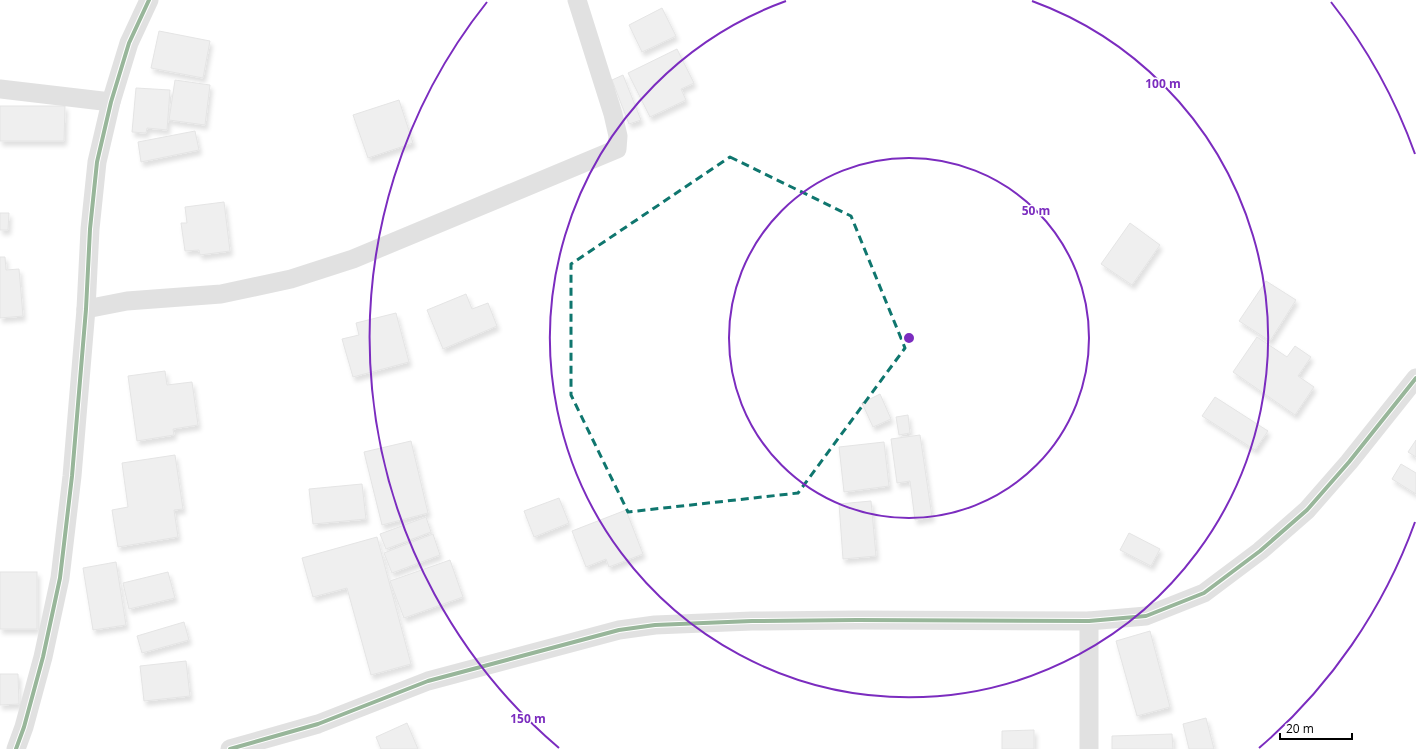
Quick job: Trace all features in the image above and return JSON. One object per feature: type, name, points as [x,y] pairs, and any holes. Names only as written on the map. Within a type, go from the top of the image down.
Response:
[{"type":"street","points":[[16,749],[24,727],[43,657],[60,578],[72,476],[86,309],[90,229],[97,162],[111,102],[129,43],[149,0]]},
{"type":"street","points":[[86,309],[127,301],[221,294],[291,279],[353,259],[617,149],[618,136],[613,114],[577,0]]},
{"type":"street","points":[[0,89],[111,102]]},
{"type":"street","points":[[230,749],[318,724],[428,681],[619,630],[655,625],[752,621],[1089,621],[1146,616],[1204,593],[1260,551],[1307,510],[1349,462],[1416,378]]},
{"type":"street","points":[[1089,621],[1089,749]]},
{"type":"highlighted area","points":[[730,157],[851,216],[905,348],[798,493],[628,512],[571,395],[571,264]]},
{"type":"building","points":[[662,8],[676,36],[642,52],[629,25]]},
{"type":"building","points":[[159,31],[210,41],[203,78],[151,68]]},
{"type":"building","points":[[677,49],[694,83],[681,89],[686,100],[650,117],[628,73]]},
{"type":"building","points":[[623,75],[641,120],[629,124],[612,80]]},
{"type":"building","points":[[175,80],[210,85],[205,125],[169,120]]},
{"type":"building","points":[[136,88],[170,90],[167,130],[147,128],[146,133],[132,132]]},
{"type":"building","points":[[399,100],[413,143],[368,158],[353,115]]},
{"type":"building","points":[[0,106],[65,106],[64,141],[0,141]]},
{"type":"building","points":[[195,131],[199,150],[141,162],[138,142]]},
{"type":"building","points":[[224,202],[230,251],[200,255],[199,250],[185,251],[181,223],[187,223],[185,207]]},
{"type":"building","points":[[0,213],[9,213],[8,230],[0,230]]},
{"type":"building","points":[[1130,223],[1160,245],[1132,285],[1101,264]]},
{"type":"building","points":[[0,257],[5,257],[6,270],[19,269],[23,316],[0,318]]},
{"type":"building","points":[[1266,281],[1296,300],[1270,341],[1239,321]]},
{"type":"building","points":[[466,294],[472,309],[488,303],[497,326],[443,349],[427,310]]},
{"type":"building","points":[[396,313],[409,362],[353,377],[342,339],[359,335],[356,323]]},
{"type":"building","points":[[1257,337],[1287,357],[1295,346],[1311,357],[1298,376],[1314,387],[1295,415],[1233,372]]},
{"type":"building","points":[[165,371],[167,385],[192,382],[198,425],[173,429],[174,435],[137,441],[128,376]]},
{"type":"building","points":[[880,394],[891,419],[873,427],[862,403]]},
{"type":"building","points":[[1215,397],[1268,431],[1255,450],[1202,416]]},
{"type":"building","points":[[908,415],[910,433],[899,435],[896,417]]},
{"type":"building","points":[[920,435],[932,517],[915,520],[910,481],[897,483],[891,439]]},
{"type":"building","points":[[1416,440],[1416,457],[1408,452]]},
{"type":"building","points":[[411,441],[428,513],[382,525],[364,452]]},
{"type":"building","points":[[884,442],[889,486],[844,492],[839,447]]},
{"type":"building","points":[[175,455],[183,509],[174,510],[178,537],[118,547],[112,510],[128,507],[122,463]]},
{"type":"building","points":[[1401,464],[1416,473],[1416,494],[1392,479]]},
{"type":"building","points":[[362,484],[366,519],[313,524],[309,489]]},
{"type":"building","points":[[559,498],[569,523],[534,537],[524,511]]},
{"type":"building","points":[[871,501],[876,556],[843,559],[839,504]]},
{"type":"building","points":[[626,510],[643,554],[609,567],[606,559],[586,567],[572,531]]},
{"type":"building","points":[[426,517],[431,532],[386,549],[380,534]]},
{"type":"building","points":[[1129,533],[1160,549],[1151,566],[1120,550]]},
{"type":"building","points":[[433,534],[440,555],[392,573],[384,553]]},
{"type":"building","points":[[377,537],[411,664],[371,675],[347,588],[313,597],[302,558]]},
{"type":"building","points":[[450,560],[463,597],[404,618],[390,581]]},
{"type":"building","points":[[116,562],[126,625],[93,630],[83,568]]},
{"type":"building","points":[[0,572],[37,572],[37,629],[0,629]]},
{"type":"building","points":[[168,572],[175,598],[129,609],[123,583]]},
{"type":"building","points":[[184,622],[189,640],[142,653],[137,636]]},
{"type":"building","points":[[1150,631],[1170,707],[1137,716],[1116,641]]},
{"type":"building","points":[[186,661],[190,696],[144,701],[140,666]]},
{"type":"building","points":[[0,674],[18,674],[19,704],[0,705]]},
{"type":"building","points":[[1206,718],[1214,749],[1189,749],[1183,724]]},
{"type":"building","points":[[407,723],[418,749],[381,749],[376,737]]},
{"type":"building","points":[[1034,730],[1034,749],[1002,749],[1002,731]]},
{"type":"building","points":[[1172,734],[1173,749],[1112,749],[1112,736]]},
{"type":"cycle path","points":[[16,749],[24,727],[43,657],[60,578],[72,476],[86,309],[90,229],[97,162],[111,102],[129,43],[149,0]]},
{"type":"cycle path","points":[[230,749],[318,724],[428,681],[619,630],[655,625],[752,621],[1089,621],[1146,616],[1204,593],[1260,551],[1307,510],[1349,462],[1416,378]]}]
